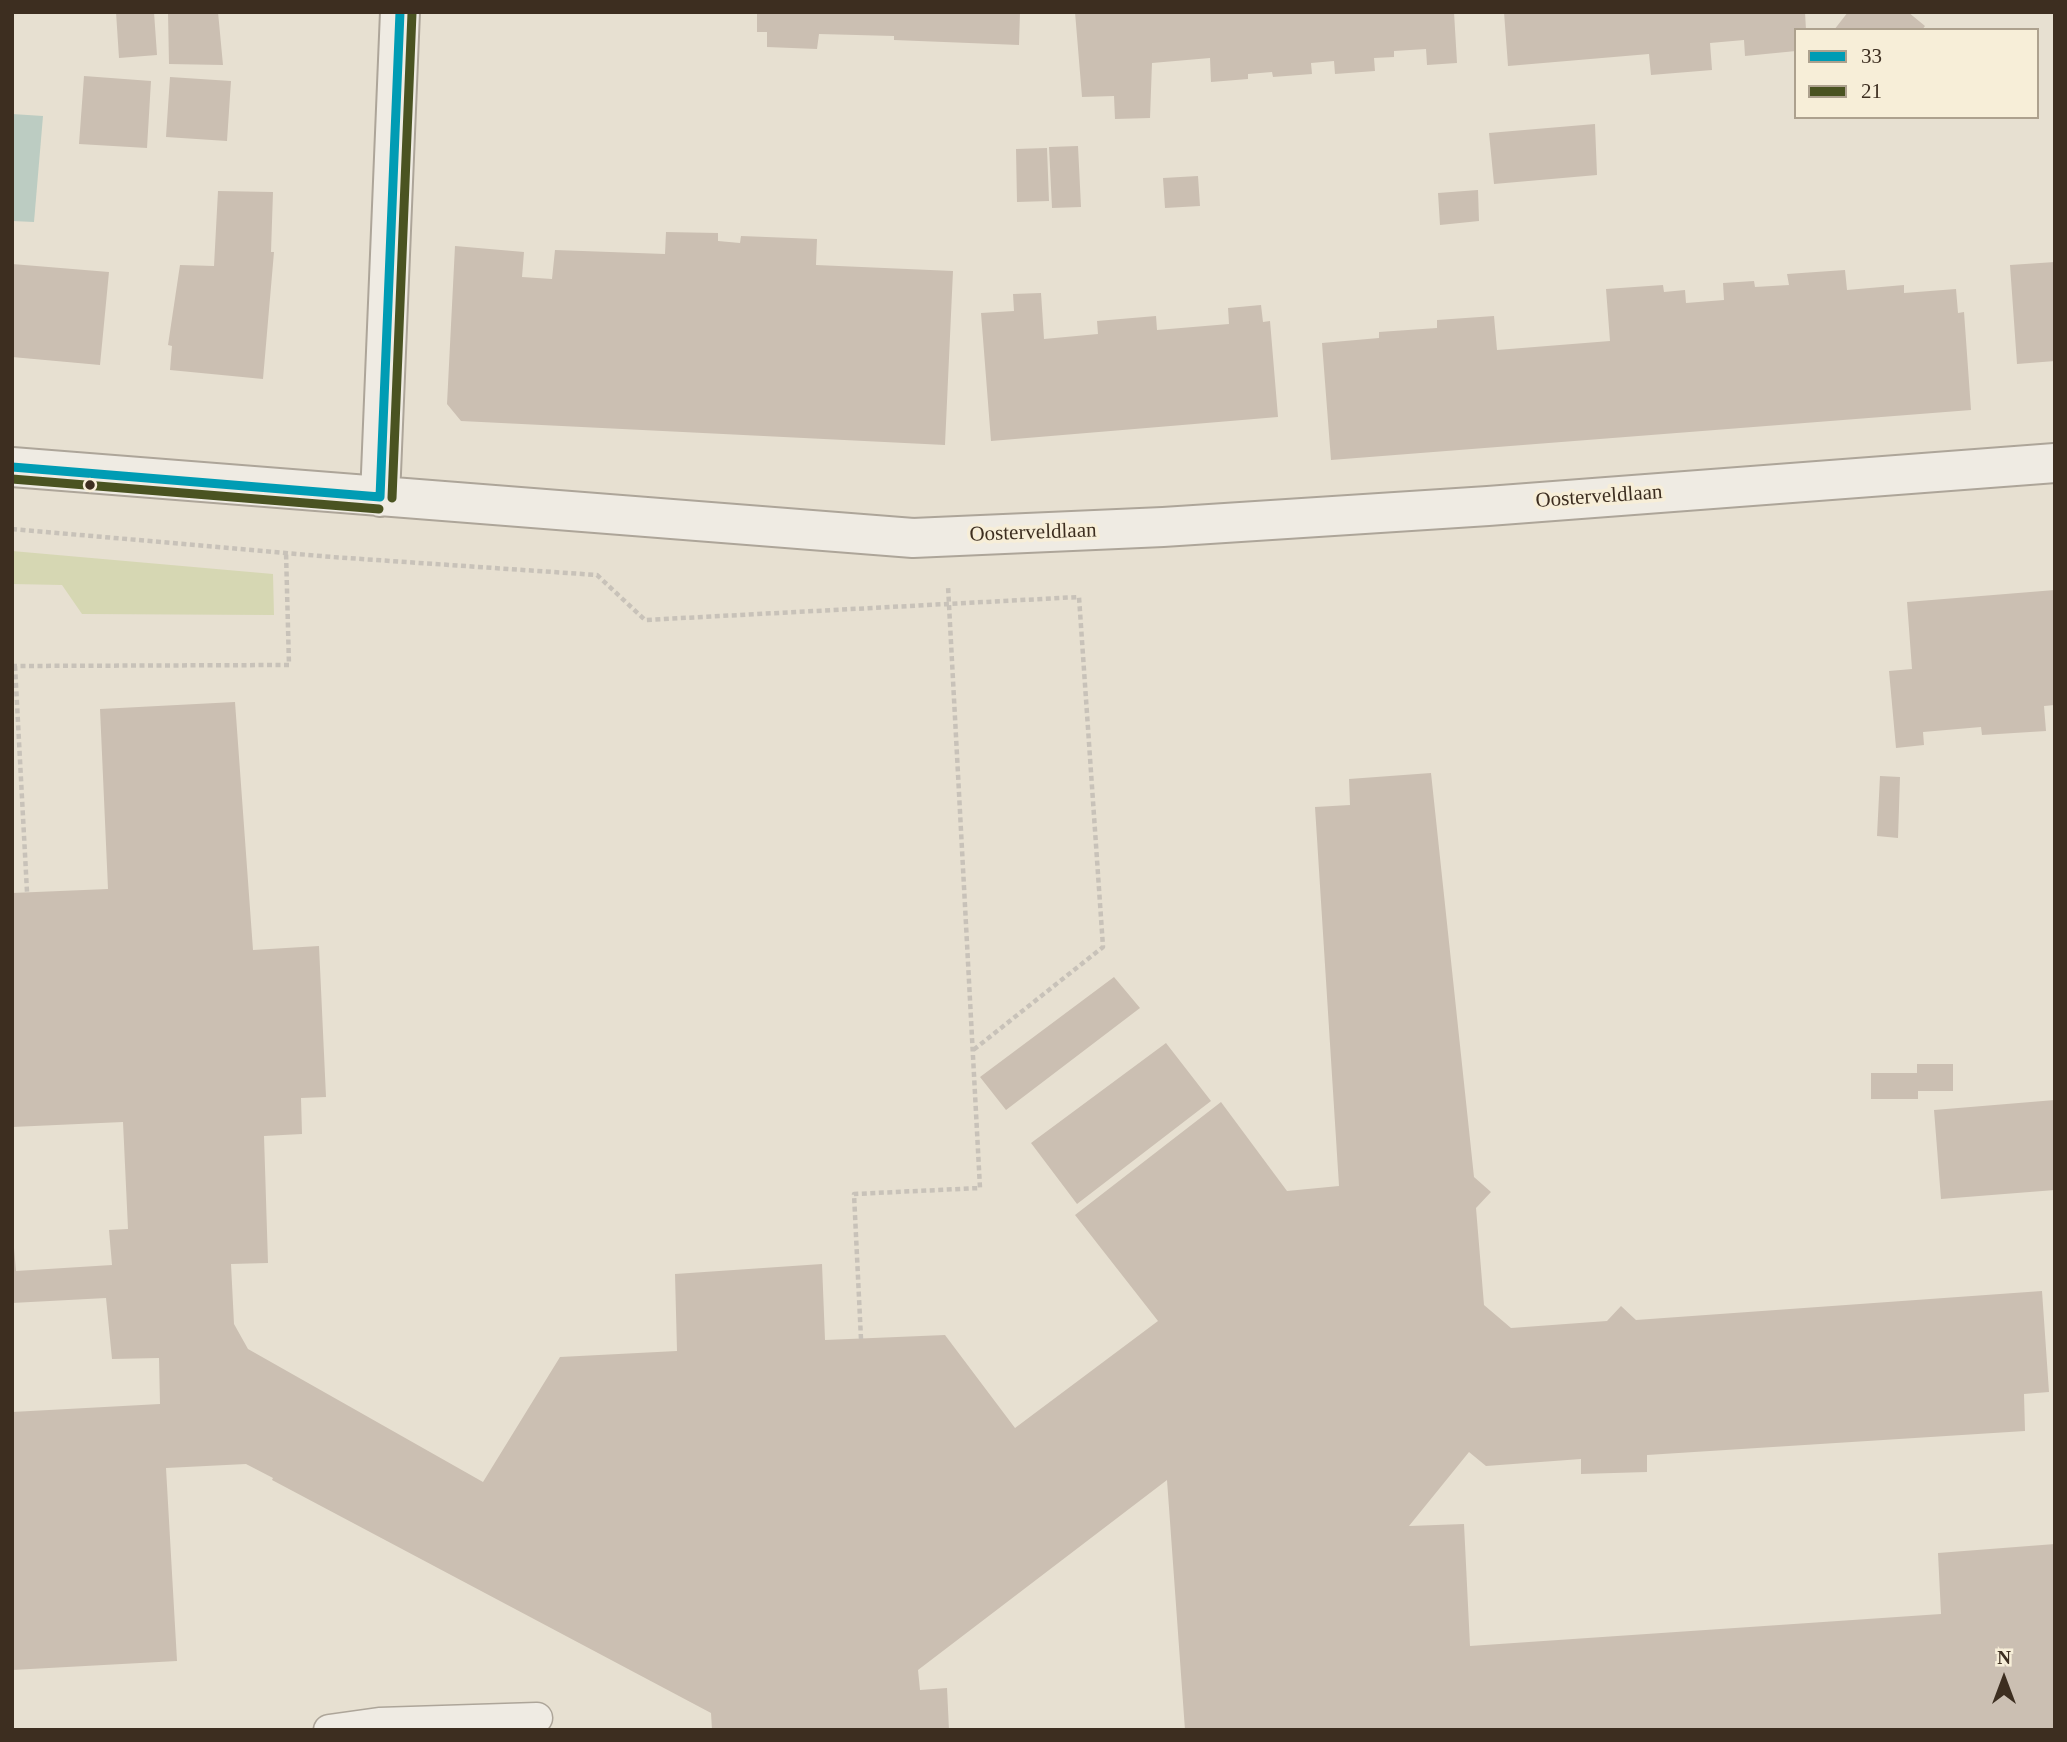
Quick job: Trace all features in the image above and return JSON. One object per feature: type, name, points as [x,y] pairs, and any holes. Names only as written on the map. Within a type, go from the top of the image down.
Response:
[{"type":"street","points":[[380,497],[400,12]]},
{"type":"street","name":"Oosterveldlaan","points":[[12,467],[913,538],[1258,521],[2055,463]]},
{"type":"lane","points":[[329,1730],[379,1723],[537,1718]]},
{"type":"path","points":[[12,529],[420,564],[597,575],[645,620],[1079,597],[1102,947],[972,1051]]},
{"type":"path","points":[[861,1339],[854,1194],[979,1188],[945,536]]},
{"type":"path","points":[[27,892],[13,666],[289,665],[286,552]]},
{"type":"green space","points":[[12,551],[273,574],[274,615],[82,614],[62,585],[12,584]]},
{"type":"shaded area","points":[[12,114],[43,116],[34,222],[12,221]]},
{"type":"building","points":[[116,12],[154,12],[157,55],[119,58]]},
{"type":"building","points":[[168,12],[218,12],[223,65],[169,64]]},
{"type":"building","points":[[757,12],[1020,12],[1019,45],[894,40],[894,36],[819,34],[817,49],[767,47],[767,32],[757,32]]},
{"type":"building","points":[[1075,12],[1454,12],[1457,63],[1427,65],[1426,49],[1394,51],[1394,57],[1374,58],[1375,71],[1335,74],[1334,61],[1311,63],[1312,74],[1273,77],[1272,72],[1248,74],[1248,79],[1211,82],[1210,58],[1152,63],[1150,118],[1115,119],[1114,96],[1082,97]]},
{"type":"building","points":[[1504,12],[1805,12],[1806,28],[1794,28],[1794,51],[1745,56],[1744,40],[1710,43],[1712,70],[1651,75],[1649,54],[1508,66]]},
{"type":"building","points":[[1848,12],[1908,12],[1925,26],[1924,28],[1836,28]]},
{"type":"building","points":[[84,76],[151,81],[147,148],[79,144]]},
{"type":"building","points":[[170,77],[231,81],[227,141],[166,137]]},
{"type":"building","points":[[1595,124],[1597,175],[1494,184],[1489,133]]},
{"type":"building","points":[[1078,146],[1081,207],[1052,208],[1049,147]]},
{"type":"building","points":[[1047,148],[1049,201],[1017,202],[1016,149]]},
{"type":"building","points":[[1198,176],[1200,206],[1165,208],[1163,178]]},
{"type":"building","points":[[1478,190],[1479,221],[1440,225],[1438,193]]},
{"type":"building","points":[[218,191],[273,192],[271,252],[274,252],[263,379],[170,370],[172,346],[168,345],[180,265],[214,266]]},
{"type":"building","points":[[666,232],[718,233],[718,241],[740,243],[741,236],[817,239],[816,265],[953,271],[945,445],[461,421],[447,404],[455,246],[524,252],[522,277],[552,279],[555,250],[665,254]]},
{"type":"building","points":[[2055,262],[2055,361],[2017,364],[2010,265]]},
{"type":"building","points":[[12,264],[109,272],[100,365],[12,357]]},
{"type":"building","points":[[1845,270],[1847,290],[1904,285],[1904,293],[1956,289],[1958,313],[1964,312],[1971,410],[1331,460],[1322,343],[1379,338],[1379,332],[1437,328],[1437,320],[1494,316],[1497,350],[1610,341],[1606,289],[1663,285],[1664,292],[1685,290],[1686,303],[1724,300],[1723,283],[1754,281],[1755,287],[1789,285],[1787,274]]},
{"type":"building","points":[[1041,293],[1044,339],[1098,334],[1097,321],[1156,316],[1157,330],[1229,324],[1228,308],[1261,305],[1263,322],[1270,321],[1278,417],[991,441],[981,313],[1014,311],[1013,294]]},
{"type":"building","points":[[2055,590],[2055,705],[2044,706],[2046,731],[1982,735],[1981,727],[1923,732],[1924,745],[1896,748],[1889,671],[1912,669],[1907,602]]},
{"type":"building","points":[[235,702],[253,950],[319,946],[326,1097],[301,1098],[302,1134],[264,1136],[268,1263],[231,1264],[234,1324],[248,1349],[483,1482],[560,1357],[677,1351],[675,1274],[822,1264],[825,1340],[945,1335],[1015,1428],[1158,1321],[1075,1215],[1221,1102],[1287,1191],[1339,1186],[1315,807],[1350,805],[1349,779],[1431,773],[1474,1177],[1491,1192],[1476,1208],[1484,1305],[1511,1328],[1607,1321],[1621,1306],[1636,1320],[2042,1291],[2049,1392],[2024,1394],[2025,1431],[1647,1455],[1647,1472],[1581,1474],[1581,1459],[1486,1466],[1469,1452],[1409,1526],[1464,1524],[1470,1646],[1941,1614],[1938,1553],[2055,1544],[2055,1730],[1185,1730],[1167,1480],[918,1670],[920,1690],[947,1688],[949,1730],[712,1730],[711,1713],[246,1464],[166,1468],[177,1661],[12,1670],[12,1412],[160,1404],[159,1358],[112,1359],[106,1298],[12,1303],[12,1248],[16,1271],[112,1265],[109,1230],[128,1229],[123,1122],[12,1127],[12,893],[108,889],[100,709]]},
{"type":"building","points":[[1880,776],[1900,777],[1898,838],[1877,836]]},
{"type":"building","points":[[1114,977],[1140,1008],[1006,1110],[980,1077]]},
{"type":"building","points":[[1166,1043],[1211,1101],[1077,1204],[1031,1143]]},
{"type":"building","points":[[1917,1064],[1953,1064],[1953,1091],[1918,1091],[1918,1099],[1871,1099],[1871,1073],[1917,1073]]},
{"type":"building","points":[[2055,1100],[2055,1190],[1941,1199],[1934,1110]]},
{"type":"transit line","name":"33","points":[[380,497],[400,12]]},
{"type":"transit line","name":"21","points":[[392,498],[412,13]]},
{"type":"transit line","name":"33","points":[[12,467],[380,497]]},
{"type":"transit line","name":"21","points":[[12,479],[379,509]]}]
